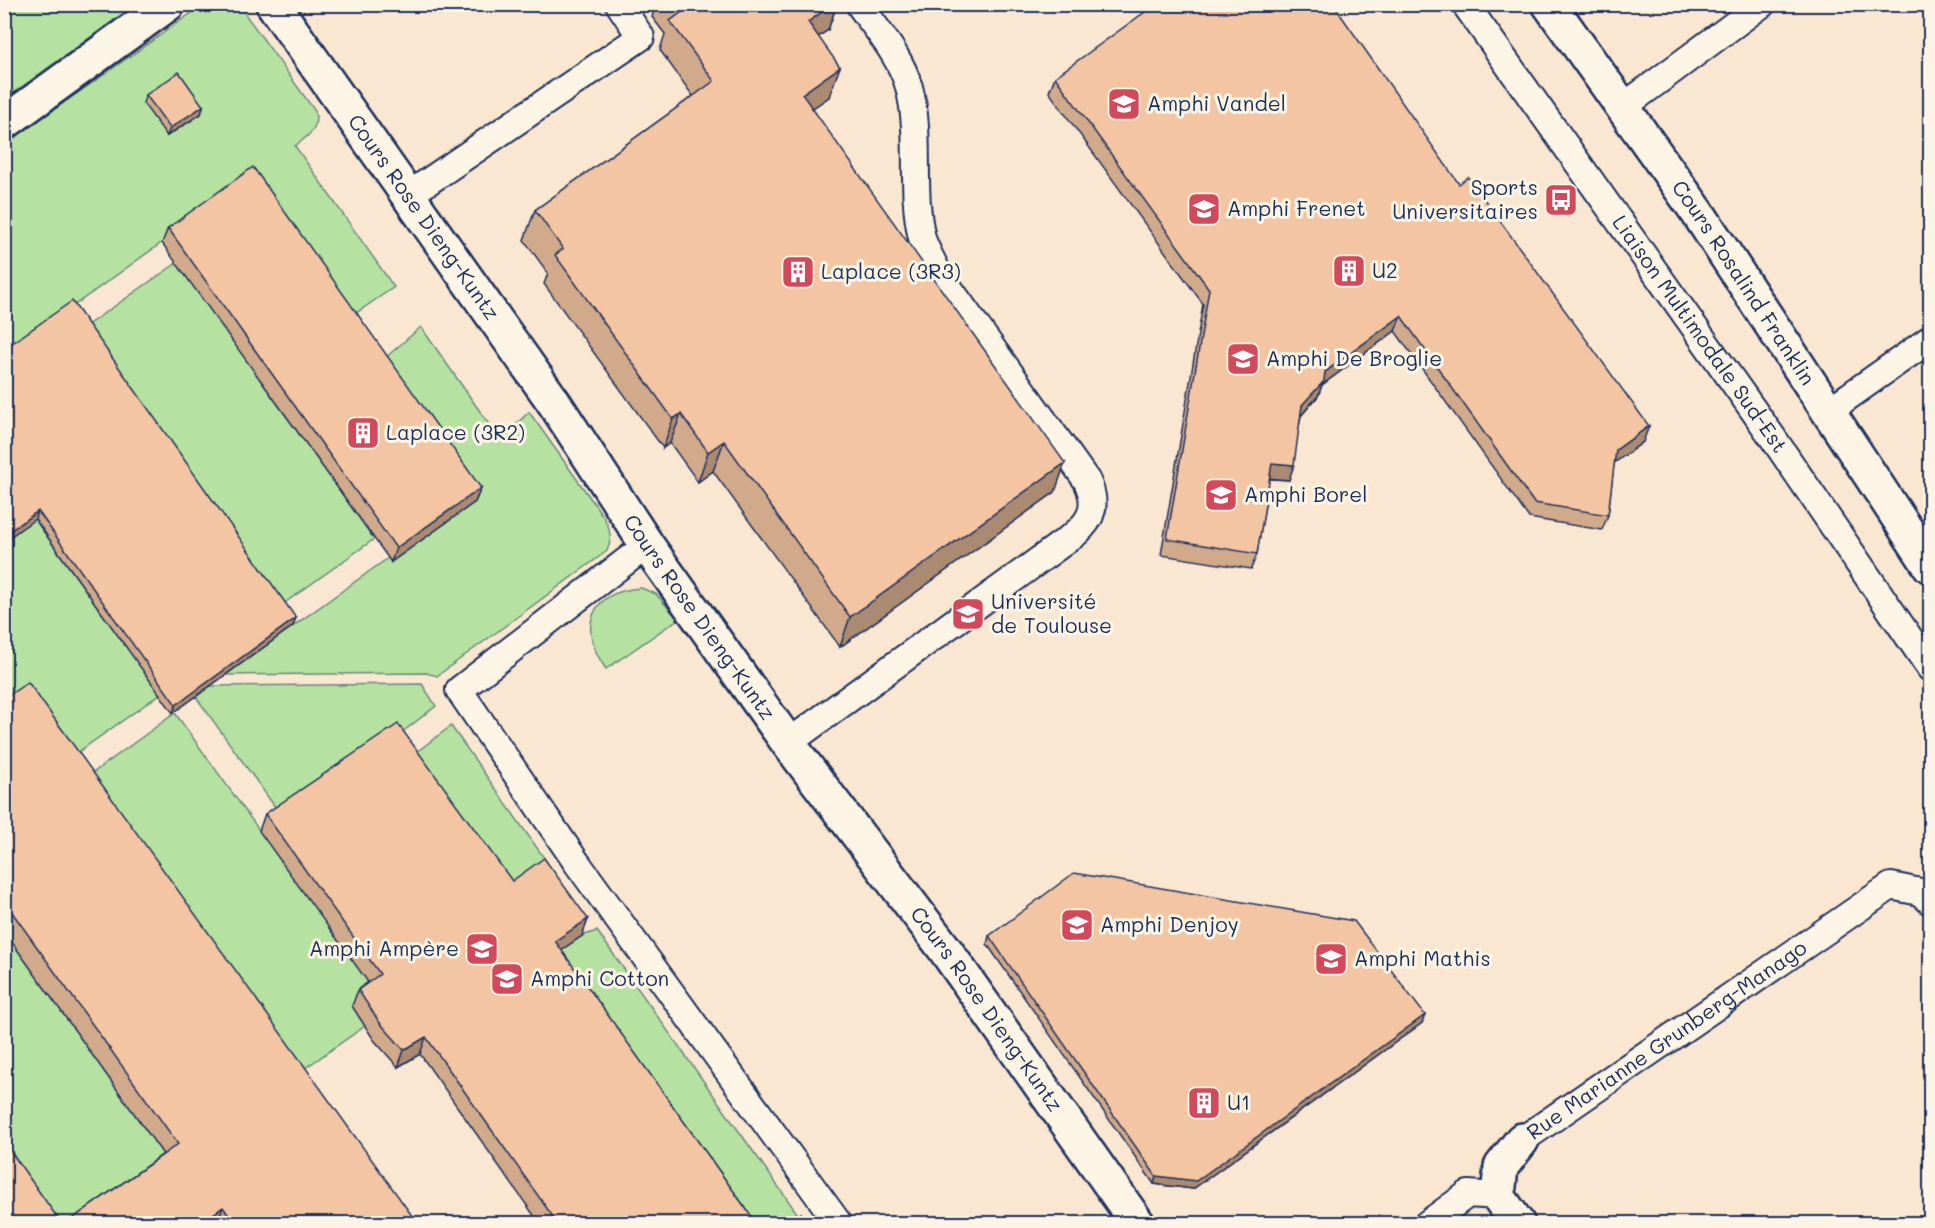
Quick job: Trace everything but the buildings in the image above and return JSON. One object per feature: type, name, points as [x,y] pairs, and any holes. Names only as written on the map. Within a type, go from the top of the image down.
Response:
[{"type":"street","points":[[4,123],[168,4]]},
{"type":"street","name":"Cours Rose Dieng-Kuntz","points":[[273,4],[555,404],[648,545],[788,744],[944,948],[1137,1224]]},
{"type":"street","name":"Cours Rosalind Franklin","points":[[1549,4],[1698,213],[1930,566]]},
{"type":"street","name":"Rue Marianne Grunberg-Manago","points":[[1498,1196],[1501,1167],[1522,1140]]},
{"type":"street","points":[[1498,1196],[1518,1224]]},
{"type":"lane","points":[[407,196],[641,37],[619,4]]},
{"type":"lane","points":[[788,744],[1075,534],[1093,513],[1094,502],[1087,481],[937,271],[923,240],[917,212],[916,123],[908,84],[893,54],[858,4]]},
{"type":"lane","name":"Liaison Multimodale Sud-Est","points":[[1465,4],[1764,426],[1930,668]]},
{"type":"lane","points":[[1623,107],[1762,4]]},
{"type":"lane","points":[[1828,411],[1930,339]]},
{"type":"lane","points":[[648,545],[459,690],[577,863],[839,1224]]},
{"type":"lane","name":"Rue Marianne Grunberg-Manago","points":[[1522,1140],[1891,886],[1920,892],[1930,901]]},
{"type":"lane","points":[[1427,1224],[1468,1194],[1498,1196]]},
{"type":"shaded area","name":"Université de Toulouse","points":[[5,5],[1930,5],[1930,1223],[5,1223]]},
{"type":"green space","points":[[5,4],[135,4],[135,5],[5,99]]},
{"type":"green space","points":[[203,5],[227,5],[243,11],[315,111],[314,128],[295,146],[394,287],[346,320],[248,181],[6,354],[4,145]]},
{"type":"green space","points":[[177,263],[374,539],[279,607],[83,328]]},
{"type":"green space","points":[[421,327],[500,440],[529,412],[603,516],[610,534],[607,551],[437,676],[426,673],[225,675],[388,558],[391,562],[378,364]]},
{"type":"green space","points":[[4,477],[160,694],[64,762],[5,714],[5,541],[18,531]]},
{"type":"green space","points":[[641,588],[656,594],[678,619],[606,669],[592,640],[593,615],[599,605],[609,597],[623,591]]},
{"type":"green space","points":[[422,684],[436,706],[392,740],[396,975],[196,697],[210,686]]},
{"type":"green space","points":[[175,713],[374,990],[352,1006],[365,1026],[291,1078],[79,783]]},
{"type":"green space","points":[[451,726],[547,862],[506,897],[406,760]]},
{"type":"green space","points":[[4,931],[170,1164],[87,1223],[40,1223],[5,1173]]},
{"type":"green space","points":[[597,931],[797,1213],[796,1224],[739,1223],[549,958],[582,936]]},
{"type":"place","name":"Amphi Vandel","points":[[1124,104]]},
{"type":"place","name":"Sports Universitaires","points":[[1561,200]]},
{"type":"place","name":"Amphi Frenet","points":[[1204,209]]},
{"type":"place","name":"U2","points":[[1349,271]]},
{"type":"place","name":"Laplace (3R3)","points":[[798,272]]},
{"type":"place","name":"Amphi De Broglie","points":[[1243,359]]},
{"type":"place","name":"Laplace (3R2)","points":[[363,433]]},
{"type":"place","name":"Amphi Borel","points":[[1221,495]]},
{"type":"place","name":"Université de Toulouse","points":[[968,614]]},
{"type":"place","name":"Amphi Denjoy","points":[[1077,925]]},
{"type":"place","name":"Amphi Ampère","points":[[482,949]]},
{"type":"place","name":"Amphi Mathis","points":[[1331,959]]},
{"type":"place","name":"Amphi Cotton","points":[[507,979]]},
{"type":"place","name":"U1","points":[[1204,1103]]}]
